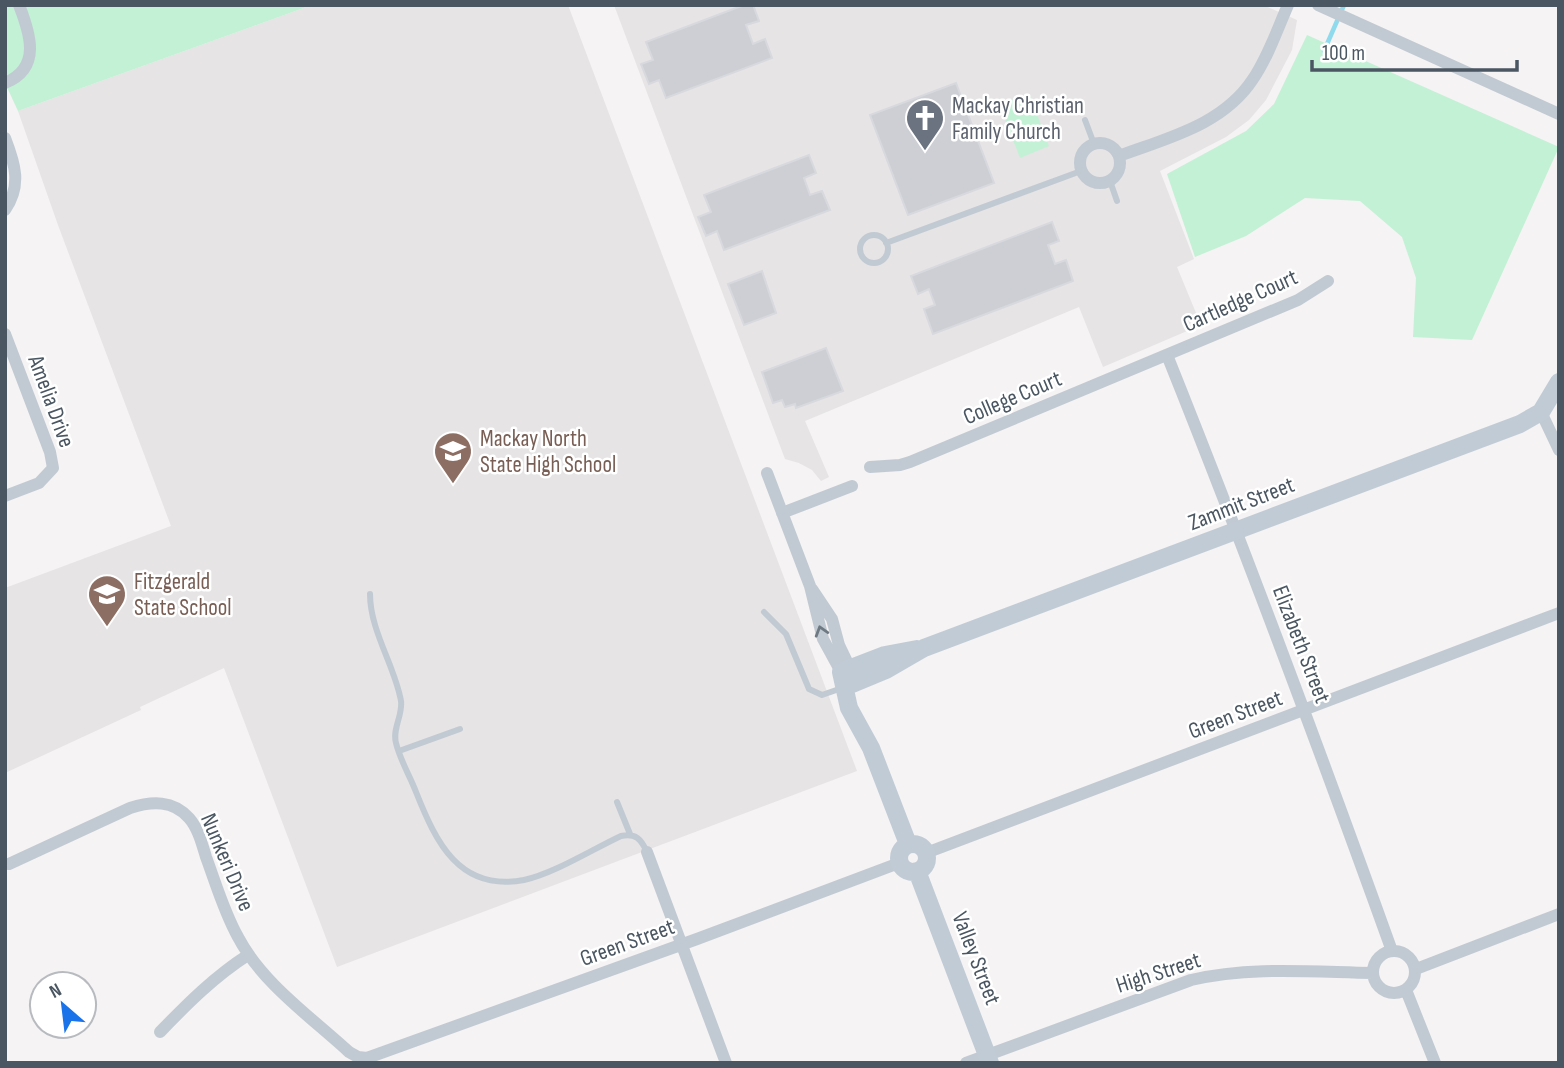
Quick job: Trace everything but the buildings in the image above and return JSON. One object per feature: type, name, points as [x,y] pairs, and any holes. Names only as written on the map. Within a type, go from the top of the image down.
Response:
[{"type":"street","points":[[7,82],[23,71],[31,49],[30,34],[19,5]]},
{"type":"street","points":[[1119,156],[1194,128],[1227,108],[1254,78],[1288,5]]},
{"type":"street","points":[[1324,8],[1559,114]]},
{"type":"street","points":[[5,138],[17,173],[15,188],[5,210]]},
{"type":"street","points":[[1094,144],[1109,145],[1119,156],[1119,170],[1110,181],[1092,181],[1081,170],[1081,156],[1094,144]]},
{"type":"street","name":"Cartledge Court","points":[[1167,355],[1298,300],[1328,281]]},
{"type":"street","name":"Amelia Drive","points":[[5,334],[50,452],[53,468],[39,483],[5,496]]},
{"type":"street","name":"College Court","points":[[870,467],[910,462],[1167,355]]},
{"type":"street","name":"Elizabeth Street","points":[[1167,355],[1305,710],[1392,951]]},
{"type":"street","points":[[1559,382],[1541,412],[1559,450]]},
{"type":"street","name":"Zammit Street","points":[[848,677],[892,653],[924,648],[1520,425],[1541,412]]},
{"type":"street","points":[[767,473],[810,586],[832,619],[848,677],[850,711],[871,748],[908,844]]},
{"type":"street","points":[[782,513],[852,486]]},
{"type":"street","name":"Green Street","points":[[926,853],[1559,613]]},
{"type":"street","name":"Nunkeri Drive","points":[[9,864],[130,808],[153,803],[178,807],[191,820],[223,903],[248,955],[271,981],[349,1052],[367,1058]]},
{"type":"street","points":[[908,844],[921,846],[926,853],[927,862],[918,872],[905,870],[899,863],[901,850],[908,844]]},
{"type":"street","points":[[647,852],[726,1063]]},
{"type":"street","name":"Green Street","points":[[367,1058],[899,863]]},
{"type":"street","name":"Valley Street","points":[[918,872],[988,1059]]},
{"type":"street","points":[[1416,969],[1559,914]]},
{"type":"street","points":[[1392,951],[1403,952],[1409,956],[1416,969],[1415,978],[1406,990],[1396,993],[1388,992],[1376,983],[1373,973],[1377,960],[1392,951]]},
{"type":"street","points":[[160,1032],[203,990],[248,955]]},
{"type":"street","name":"High Street","points":[[966,1063],[988,1059],[1191,980],[1215,974],[1373,973]]},
{"type":"street","points":[[1406,990],[1432,1062]]},
{"type":"lane","points":[[1085,120],[1094,144]]},
{"type":"lane","points":[[886,243],[1081,170]]},
{"type":"lane","points":[[1110,181],[1117,201]]},
{"type":"lane","points":[[869,236],[881,237],[886,243],[887,251],[880,261],[868,261],[860,252],[863,241],[869,236]]},
{"type":"lane","points":[[370,594],[377,629],[401,702],[395,735],[399,751],[436,837],[451,858],[471,874],[495,880],[524,880],[621,836],[637,836],[642,840],[647,852]]},
{"type":"lane","points":[[764,612],[786,634],[809,689],[822,695],[848,677]]},
{"type":"lane","points":[[399,751],[460,729]]},
{"type":"lane","points":[[617,802],[630,834]]},
{"type":"shaded area","name":"Mackay North State High School","points":[[312,5],[568,5],[857,771],[337,967],[224,668],[5,773],[5,588],[171,526],[18,111]]},
{"type":"shaded area","points":[[614,5],[1263,5],[1297,20],[1292,50],[1266,100],[1249,120],[1226,137],[1160,171],[1194,259],[1177,267],[1201,325],[1103,367],[1079,307],[805,421],[829,477],[821,481],[812,470],[785,459]]},
{"type":"green space","points":[[5,5],[312,5],[18,111],[5,83]]},
{"type":"green space","points":[[1307,35],[1559,147],[1472,340],[1413,337],[1416,278],[1402,237],[1360,201],[1305,198],[1246,236],[1195,257],[1167,174],[1246,131],[1274,104]]},
{"type":"green space","points":[[1029,93],[1049,146],[1020,158],[999,104]]},
{"type":"waterway","points":[[1324,51],[1344,5]]},
{"type":"place","name":"Mackay Christian Family Church","points":[[925,152]]},
{"type":"place","name":"Mackay North State High School","points":[[453,485]]},
{"type":"place","name":"Fitzgerald State School","points":[[107,628]]}]
